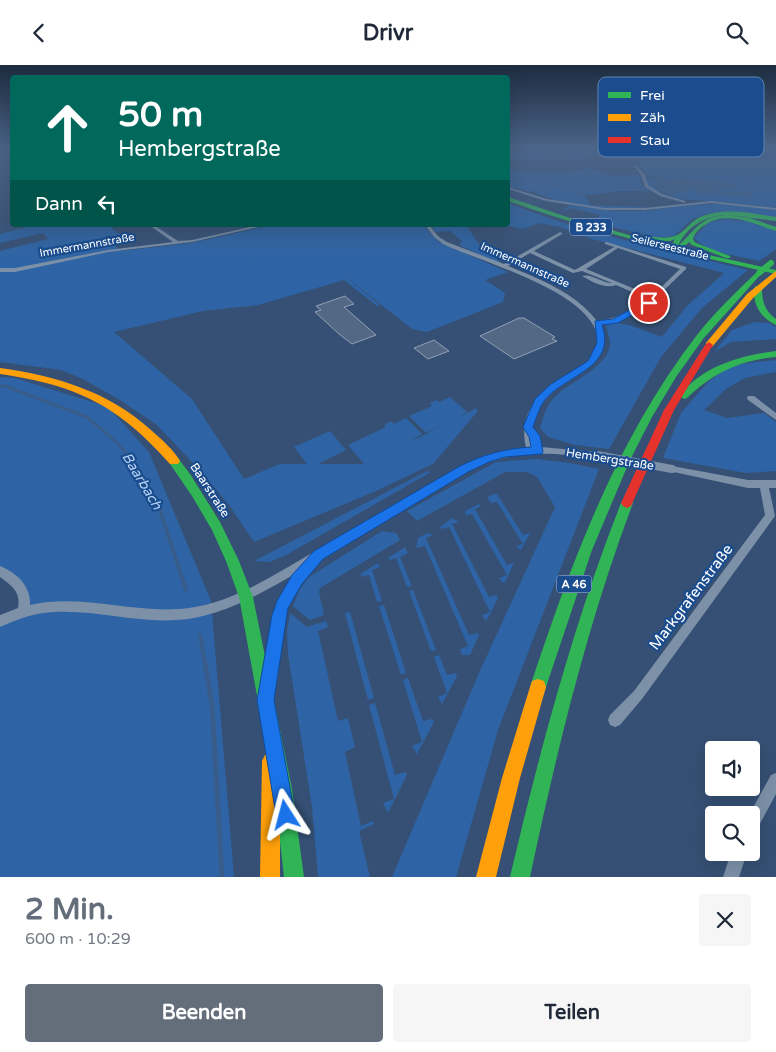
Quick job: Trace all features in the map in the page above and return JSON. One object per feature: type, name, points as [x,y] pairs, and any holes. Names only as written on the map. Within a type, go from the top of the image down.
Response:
[{"type":"main road","name":"Seilerseestraße","points":[[510,199],[566,217],[645,238],[670,239],[775,269]]},
{"type":"main road","name":"Seilerseestraße","points":[[510,199],[566,220],[681,242],[775,269]]},
{"type":"main road","points":[[681,242],[695,221],[708,216],[738,215],[776,219]]},
{"type":"main road","points":[[681,242],[707,220],[717,218],[747,220],[776,229]]},
{"type":"main road","name":"A 46","points":[[486,877],[520,746],[561,619],[594,531],[639,431],[698,339],[716,315],[758,273],[775,269]]},
{"type":"main road","name":"A 46","points":[[520,877],[545,762],[581,630],[613,539],[644,461],[671,405],[711,342],[775,269]]},
{"type":"main road","points":[[758,288],[756,300],[758,307],[776,323]]},
{"type":"main road","points":[[644,461],[684,397],[696,382],[717,368],[731,362],[776,354]]},
{"type":"main road","name":"Baarstraße","points":[[0,371],[66,383],[102,399],[126,415],[160,445],[203,500],[223,540],[246,596],[272,730],[294,877]]},
{"type":"main road","name":"Baarstraße","points":[[270,877],[272,730]]},
{"type":"street","points":[[646,185],[661,195],[691,203]]},
{"type":"street","points":[[510,188],[546,199],[605,209],[645,209],[691,203],[720,202],[776,209]]},
{"type":"street","points":[[155,227],[168,238],[178,241],[178,243]]},
{"type":"street","name":"Immermannstraße","points":[[0,270],[15,270],[108,251],[178,243],[255,227]]},
{"type":"street","name":"Immermannstraße","points":[[429,227],[440,240],[568,296],[581,305],[598,323]]},
{"type":"street","points":[[504,267],[560,233]]},
{"type":"street","points":[[534,451],[534,436],[528,427],[534,409],[544,394],[582,370],[596,357],[601,343],[598,323],[615,321],[654,299],[684,268],[606,243]]},
{"type":"street","points":[[575,272],[617,247]]},
{"type":"street","points":[[530,251],[605,285],[618,284]]},
{"type":"street","points":[[582,269],[654,299]]},
{"type":"street","points":[[751,398],[776,417]]},
{"type":"street","name":"Hembergstraße","points":[[0,621],[23,611],[52,606],[80,605],[164,615],[192,613],[214,608],[246,596],[464,469],[485,459],[505,453],[534,451],[597,455],[764,485],[776,484]]},
{"type":"street","name":"Markgrafenstraße","points":[[615,720],[638,695],[770,515],[764,485]]},
{"type":"street","name":"Hembergstraße","points":[[266,700],[282,606],[297,579],[319,555]]},
{"type":"street","points":[[0,571],[20,585],[26,599],[23,611]]},
{"type":"street","points":[[760,809],[776,780]]},
{"type":"street","points":[[731,877],[736,861]]},
{"type":"shaded area","points":[[510,185],[524,185],[533,193],[510,187]]},
{"type":"shaded area","points":[[525,185],[642,185],[650,191],[619,191],[580,195],[585,196],[591,205],[644,207],[646,211],[711,204],[744,205],[776,210],[776,217],[705,214],[691,220],[674,236],[658,238],[592,222],[601,215],[571,208],[561,212],[570,205],[615,211],[643,211],[639,208],[593,207],[575,204],[541,195]]},
{"type":"shaded area","points":[[654,185],[737,185],[739,186],[733,188],[704,188],[738,192],[749,190],[753,197],[697,193],[696,191],[699,189],[697,188],[680,193],[667,193]]},
{"type":"shaded area","points":[[776,185],[776,208],[679,199],[646,186]]},
{"type":"shaded area","points":[[510,204],[597,233],[748,270],[702,308],[661,357],[609,449],[575,445],[548,437],[540,428],[545,413],[554,397],[597,366],[608,352],[610,344],[605,321],[629,325],[662,337],[687,306],[724,273],[592,239],[560,227],[539,223],[523,229],[510,226]]},
{"type":"shaded area","points":[[725,219],[747,221],[776,231],[776,249],[759,261],[714,250],[706,247],[694,237],[709,222]]},
{"type":"shaded area","points":[[27,227],[114,227],[111,228],[129,240],[109,245],[115,245],[120,251],[191,243],[264,227],[425,227],[439,242],[508,272],[485,280],[505,293],[503,302],[427,332],[412,329],[331,265],[380,305],[377,306],[344,280],[258,305],[203,311],[114,332],[192,399],[244,479],[280,464],[307,464],[294,447],[330,431],[346,450],[318,464],[364,464],[348,445],[386,427],[384,425],[391,421],[394,424],[406,418],[422,434],[410,442],[448,423],[426,433],[409,416],[432,406],[430,403],[436,400],[439,402],[450,397],[467,412],[455,419],[477,408],[477,412],[433,464],[376,491],[254,542],[229,505],[206,477],[157,425],[120,400],[83,379],[61,370],[0,362],[0,251],[48,239],[43,233],[0,243],[0,234]]},
{"type":"shaded area","points":[[432,227],[467,227],[481,247],[505,266],[459,245],[462,241],[450,231],[436,232]]},
{"type":"shaded area","points":[[755,322],[769,323],[776,327],[776,339],[731,342],[714,352],[732,330]]},
{"type":"shaded area","points":[[776,360],[776,372],[745,378],[726,389],[704,410],[727,418],[764,413],[776,422],[776,471],[746,473],[663,458],[681,413],[707,383],[730,365]]},
{"type":"shaded area","points":[[0,377],[15,378],[108,407],[149,452],[211,601],[234,877],[0,877],[0,624],[21,613],[17,587],[0,570]]},
{"type":"shaded area","points":[[536,459],[599,469],[498,730],[456,877],[392,877],[479,673],[555,507],[537,477],[527,472],[505,472],[417,521],[407,511],[496,462]]},
{"type":"shaded area","points":[[427,471],[431,472],[288,554],[270,562],[254,561]]},
{"type":"shaded area","points":[[497,494],[523,535],[530,533],[521,550],[516,546],[523,544],[497,502],[491,503],[487,497]]},
{"type":"shaded area","points":[[479,504],[481,506],[475,509],[507,565],[514,563],[503,583],[499,578],[507,575],[472,514],[466,515],[465,513],[465,511]]},
{"type":"shaded area","points":[[452,518],[459,522],[452,524],[489,597],[497,595],[498,598],[487,620],[482,615],[490,612],[449,527],[441,529],[440,527]]},
{"type":"shaded area","points":[[382,531],[396,533],[400,540],[320,588],[319,592],[324,615],[310,620],[293,606],[300,589],[309,577]]},
{"type":"shaded area","points":[[427,533],[433,535],[426,538],[469,635],[478,633],[479,635],[470,655],[462,655],[460,649],[468,646],[425,546],[416,548],[418,538]]},
{"type":"shaded area","points":[[405,547],[408,553],[400,557],[412,586],[407,587],[396,558],[390,560],[388,558]]},
{"type":"shaded area","points":[[378,563],[380,567],[372,570],[382,601],[377,602],[369,575],[362,577],[360,574]]},
{"type":"shaded area","points":[[413,590],[436,650],[431,651],[409,591]]},
{"type":"shaded area","points":[[384,605],[406,673],[401,675],[379,606]]},
{"type":"shaded area","points":[[350,612],[374,698],[368,700],[345,613]]},
{"type":"shaded area","points":[[290,613],[307,627],[326,621],[328,627],[318,631],[338,721],[348,718],[355,747],[345,752],[361,826],[373,821],[374,824],[359,831],[370,877],[318,877],[312,807],[288,654],[287,631]]},
{"type":"shaded area","points":[[439,655],[447,675],[456,673],[457,676],[442,704],[438,697],[447,693],[434,657]]},
{"type":"shaded area","points":[[408,678],[423,721],[432,719],[434,722],[417,754],[412,746],[422,742],[403,680]]},
{"type":"shaded area","points":[[375,703],[395,775],[406,772],[407,775],[388,813],[383,803],[394,799],[369,705]]},
{"type":"building","points":[[345,296],[354,304],[344,307],[376,335],[352,344],[315,312],[321,310],[316,306]]},
{"type":"building","points":[[519,318],[524,318],[555,337],[552,339],[557,341],[514,359],[480,336]]},
{"type":"building","points":[[434,340],[449,351],[428,359],[414,348]]},
{"type":"waterway","points":[[553,185],[585,195],[595,190],[612,190],[611,188],[626,187],[645,190]]},
{"type":"waterway","points":[[749,190],[752,186],[750,185]]},
{"type":"waterway","name":"Baarbach","points":[[0,386],[5,386],[87,417],[115,441],[131,458],[155,501]]},
{"type":"waterway","name":"Baarbach","points":[[154,499],[160,510],[186,590]]},
{"type":"waterway","name":"Baarbach","points":[[200,635],[205,664]]},
{"type":"waterway","name":"Baarbach","points":[[205,663],[212,704],[222,877]]},
{"type":"traffic: fast","points":[[510,200],[541,211],[640,240],[776,272]]},
{"type":"traffic: fast","points":[[776,219],[733,213],[711,215],[701,218],[692,224],[674,245],[676,250],[698,227],[706,221],[716,218],[736,217],[747,219],[776,229]]},
{"type":"traffic: fast","points":[[645,238],[670,239],[682,235]]},
{"type":"traffic: fast","points":[[691,235],[690,240],[694,244],[728,257]]},
{"type":"traffic: fast","points":[[759,273],[771,263]]},
{"type":"traffic: fast","points":[[538,687],[585,550],[624,460],[672,376],[700,337],[721,312],[759,273]]},
{"type":"traffic: fast","points":[[758,288],[758,299],[761,309],[776,323]]},
{"type":"traffic: fast","points":[[684,396],[715,371],[737,361],[776,354]]},
{"type":"traffic: fast","points":[[174,461],[207,509],[225,543],[246,597],[283,789],[294,877]]},
{"type":"traffic: fast","points":[[520,877],[553,734],[579,641],[609,548],[627,503]]},
{"type":"traffic: slow","points":[[709,345],[750,296],[776,273]]},
{"type":"traffic: slow","points":[[0,371],[52,380],[97,397],[118,409],[137,424],[174,461]]},
{"type":"traffic: slow","points":[[486,877],[511,778],[538,687]]},
{"type":"traffic: slow","points":[[270,877],[271,761]]},
{"type":"traffic: jam","points":[[627,503],[669,410],[709,345]]},
{"type":"route","points":[[286,815],[266,700],[279,615],[297,579],[319,555],[464,469],[485,459],[505,453],[538,451],[534,436],[528,427],[538,401],[554,386],[582,370],[596,357],[601,343],[598,323],[615,321],[649,303]]}]
